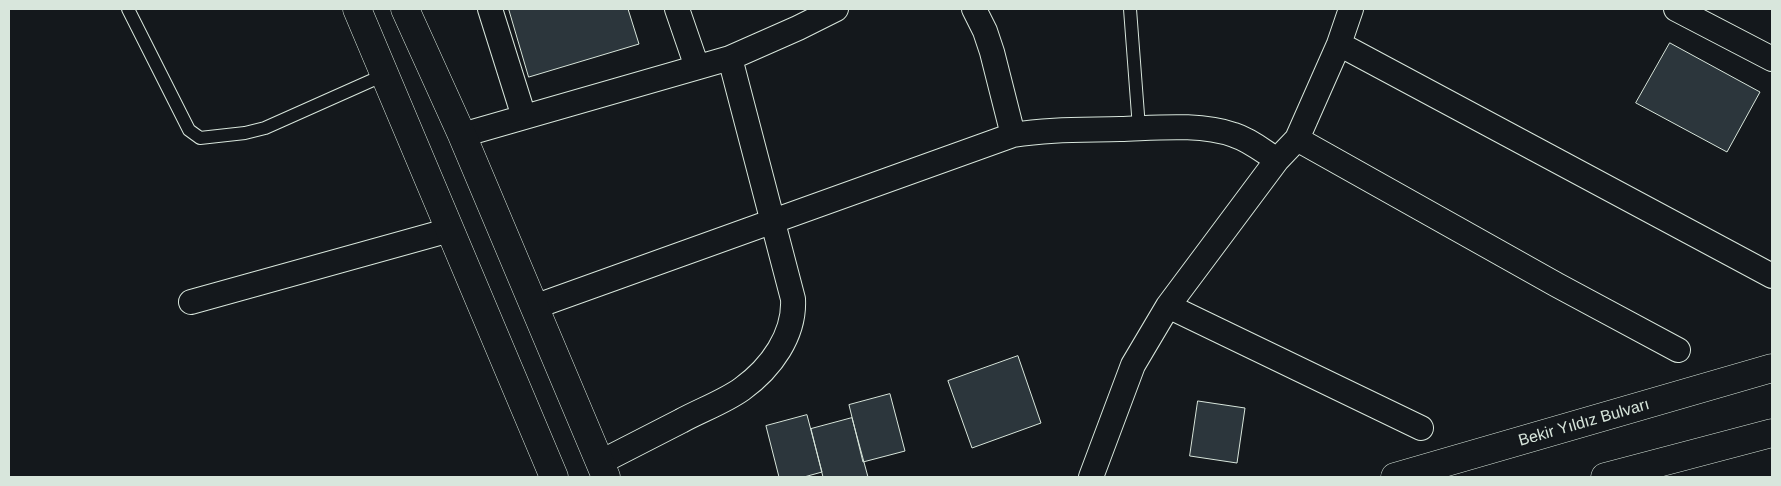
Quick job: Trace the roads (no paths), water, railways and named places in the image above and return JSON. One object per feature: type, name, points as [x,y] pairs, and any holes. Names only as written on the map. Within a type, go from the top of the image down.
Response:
[{"type":"street","points":[[357,9],[554,477]]},
{"type":"street","points":[[405,9],[462,135],[602,470],[741,389],[767,366],[788,334],[794,311],[793,299],[730,58]]},
{"type":"street","points":[[490,9],[524,117]]},
{"type":"street","points":[[677,9],[697,68]]},
{"type":"street","points":[[462,135],[730,58],[836,9]]},
{"type":"street","points":[[974,9],[985,31],[992,52],[1012,135]]},
{"type":"street","points":[[1091,477],[1133,364],[1168,306],[1277,160],[1297,139],[1339,44],[1350,9]]},
{"type":"street","points":[[1676,9],[1772,59]]},
{"type":"street","points":[[1339,44],[1772,276]]},
{"type":"street","points":[[534,307],[1012,135],[1060,130],[1139,128],[1214,130],[1235,135],[1277,160]]},
{"type":"street","points":[[1297,139],[1557,285],[1678,350]]},
{"type":"street","points":[[192,302],[450,230]]},
{"type":"street","points":[[1168,306],[1420,428]]},
{"type":"street","name":"Bekir Yıldız Bulvarı","points":[[1395,477],[1772,368]]},
{"type":"street","points":[[1605,477],[1772,433]]},
{"type":"lane","points":[[128,9],[189,130],[200,138],[245,133],[265,128],[384,74]]},
{"type":"lane","points":[[1130,9],[1139,128]]}]
